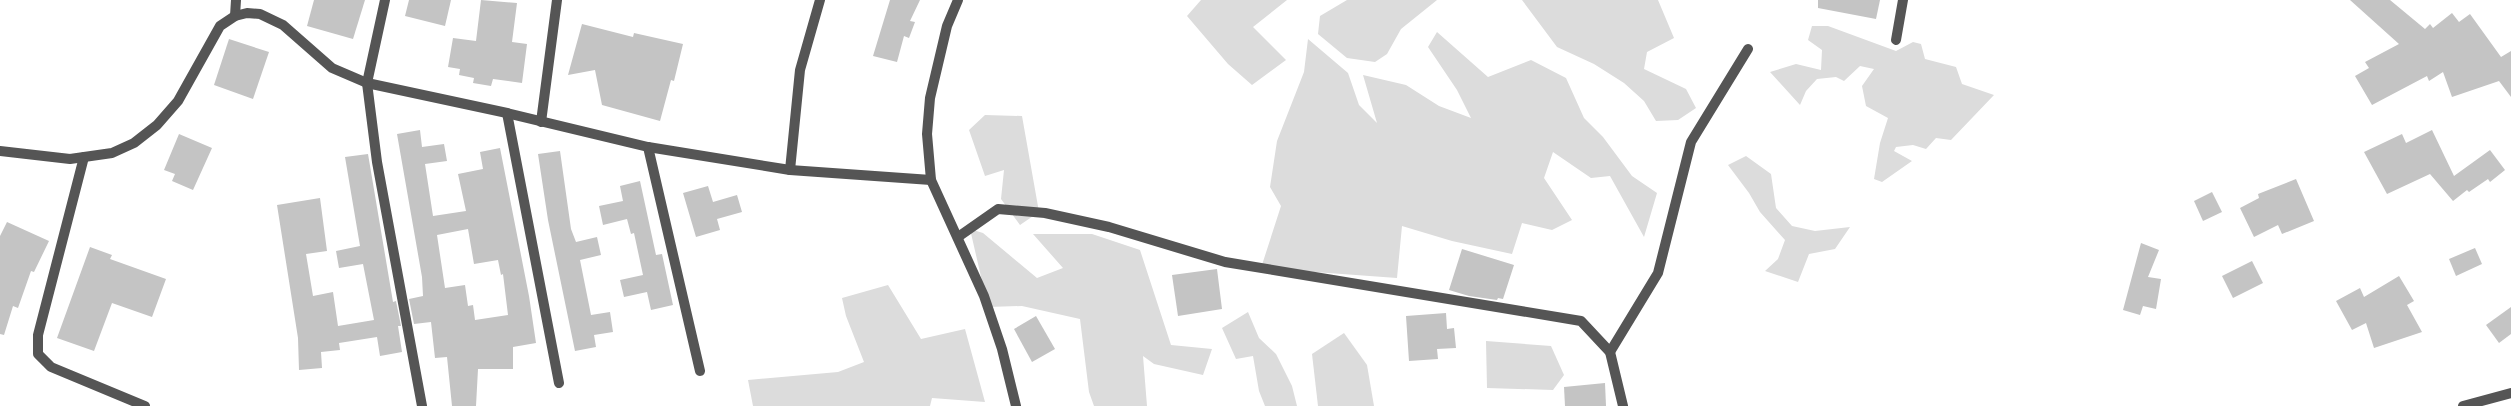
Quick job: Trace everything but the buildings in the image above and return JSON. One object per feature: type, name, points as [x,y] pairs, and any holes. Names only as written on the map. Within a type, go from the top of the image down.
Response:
[{"type":"street","points":[[235,16],[236,0]]},
{"type":"street","points":[[385,0],[366,83],[376,162],[422,406]]},
{"type":"street","points":[[541,122],[557,0]]},
{"type":"street","points":[[790,170],[800,70],[820,0]]},
{"type":"street","points":[[958,0],[947,26],[930,98],[927,134],[931,180],[988,306],[1016,406]]},
{"type":"street","points":[[1896,40],[1904,0]]},
{"type":"street","points":[[0,151],[70,159],[112,153],[134,143],[157,126],[178,101],[220,26],[235,16],[247,13],[260,14],[283,25],[332,68],[366,83],[507,113],[648,147],[790,170],[931,180]]},
{"type":"street","points":[[1610,352],[1658,273],[1691,142],[1748,49]]},
{"type":"street","points":[[507,113],[559,383]]},
{"type":"street","points":[[648,147],[700,371]]},
{"type":"street","points":[[84,157],[38,335],[38,354],[51,367],[145,406]]},
{"type":"street","points":[[958,237],[998,209],[1045,213],[1109,227],[1225,262],[1580,321],[1610,352],[1623,406]]},
{"type":"street","points":[[2463,406],[2511,393]]},
{"type":"shaded area","points":[[1201,0],[1287,0],[1253,27],[1286,60],[1252,85],[1228,64],[1187,16]]},
{"type":"shaded area","points":[[1347,0],[1437,0],[1401,29],[1387,54],[1375,62],[1347,58],[1318,34],[1320,16]]},
{"type":"shaded area","points":[[1522,0],[1658,0],[1674,38],[1647,52],[1644,69],[1686,89],[1696,108],[1678,120],[1656,121],[1644,101],[1624,83],[1594,64],[1557,47]]},
{"type":"shaded area","points":[[1812,26],[1828,26],[1896,51],[1913,42],[1921,44],[1925,59],[1956,67],[1962,84],[1994,95],[1951,140],[1936,138],[1926,149],[1913,145],[1896,147],[1894,151],[1912,161],[1882,182],[1874,179],[1880,143],[1888,118],[1866,106],[1862,86],[1874,69],[1860,66],[1844,81],[1836,77],[1817,79],[1806,91],[1800,105],[1770,72],[1796,64],[1821,70],[1822,50],[1808,40]]},
{"type":"shaded area","points":[[1437,32],[1488,77],[1531,60],[1566,78],[1584,118],[1603,137],[1632,176],[1657,193],[1644,237],[1610,176],[1591,178],[1553,152],[1544,178],[1572,220],[1552,230],[1522,223],[1512,254],[1452,241],[1402,226],[1397,278],[1261,268],[1281,206],[1270,187],[1277,141],[1304,72],[1308,39],[1348,73],[1359,105],[1377,123],[1363,75],[1406,85],[1439,106],[1471,118],[1457,90],[1428,47]]},
{"type":"shaded area","points":[[985,115],[1022,116],[1039,212],[1020,225],[1001,199],[1004,170],[985,176],[969,130]]},
{"type":"shaded area","points":[[1746,156],[1771,174],[1776,208],[1792,226],[1815,231],[1850,227],[1835,249],[1809,254],[1798,282],[1765,271],[1778,259],[1785,240],[1760,212],[1749,193],[1728,165]]},
{"type":"shaded area","points":[[970,229],[983,233],[1037,278],[1063,268],[1033,234],[1092,234],[1140,250],[1171,345],[1212,349],[1203,375],[1154,364],[1143,356],[1147,406],[1094,406],[1089,392],[1080,319],[1022,306],[988,307]]},
{"type":"shaded area","points":[[888,285],[921,339],[965,329],[985,402],[932,398],[930,406],[753,406],[748,380],[838,372],[864,362],[846,316],[842,298]]},
{"type":"shaded area","points":[[1248,312],[1259,338],[1276,354],[1292,386],[1297,406],[1265,406],[1259,391],[1253,356],[1236,359],[1222,328]]},
{"type":"shaded area","points":[[1344,333],[1367,365],[1374,406],[1318,406],[1312,354]]},
{"type":"shaded area","points":[[1486,341],[1551,346],[1564,375],[1553,390],[1487,388]]}]
